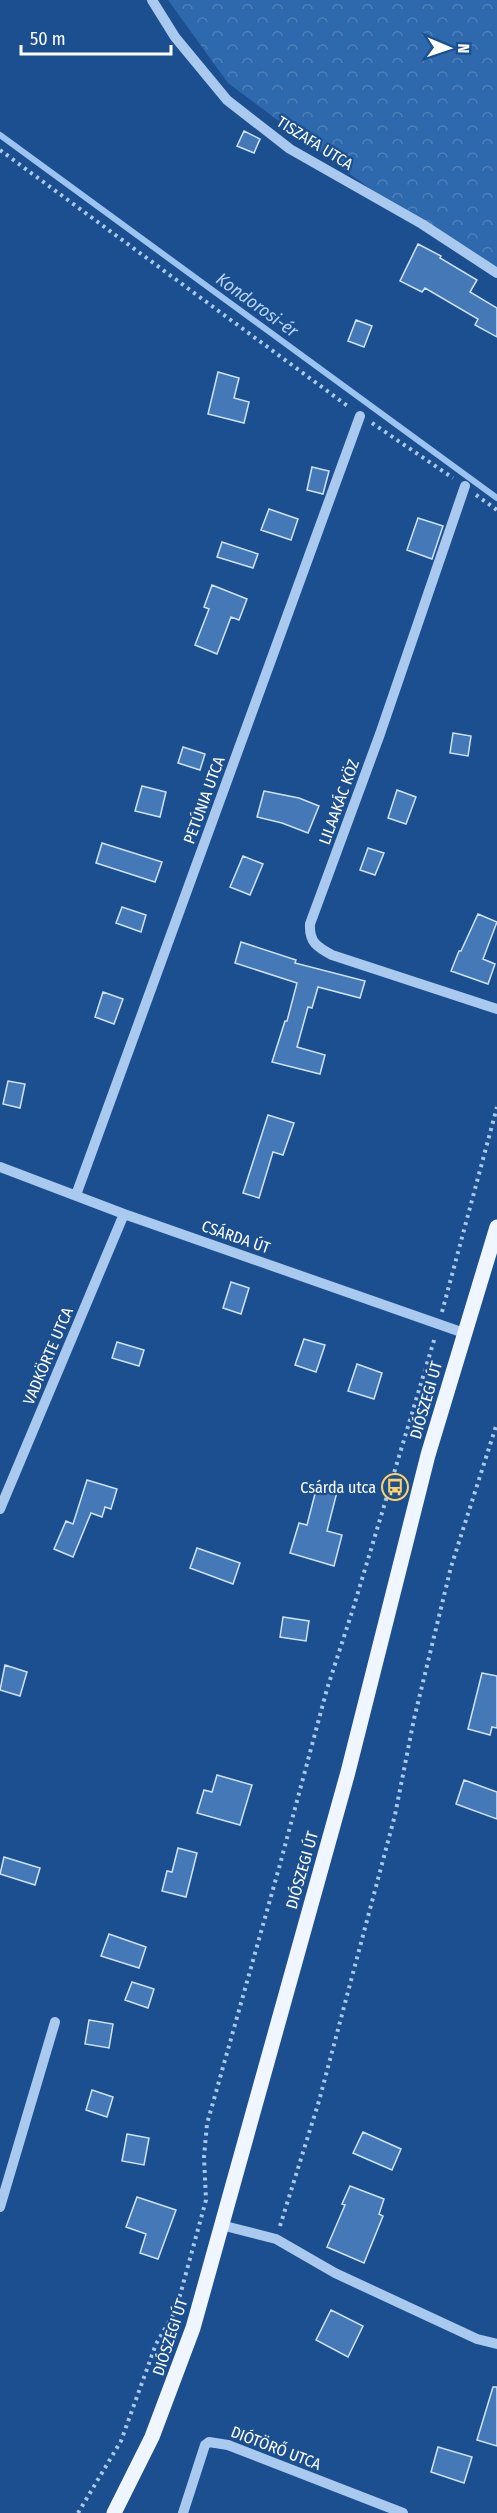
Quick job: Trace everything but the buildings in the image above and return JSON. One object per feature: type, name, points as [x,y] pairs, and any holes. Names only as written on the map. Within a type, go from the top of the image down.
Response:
[{"type":"main road","name":"DIÓSZEGI ÚT","points":[[114,2513],[152,2437],[193,2328],[348,1772],[429,1455],[497,1227]]},
{"type":"street","name":"TISZAFA UTCA","points":[[152,0],[175,37],[227,100],[290,149],[422,224],[497,273]]},
{"type":"street","name":"PETÚNIA UTCA","points":[[76,1195],[360,416]]},
{"type":"street","name":"LILAAKÁC KÖZ","points":[[465,486],[380,734],[310,924],[309,936],[316,947],[332,955],[497,1009]]},
{"type":"street","name":"CSÁRDA ÚT","points":[[0,1167],[124,1214],[464,1333]]},
{"type":"street","name":"VADKÖRTE UTCA","points":[[0,1509],[124,1214]]},
{"type":"street","points":[[0,2207],[56,2022]]},
{"type":"street","points":[[221,2225],[276,2239],[335,2273],[477,2339],[497,2344]]},
{"type":"street","name":"DIÓTÖRŐ UTCA","points":[[183,2513],[205,2445],[209,2442],[228,2445],[403,2513]]},
{"type":"path","points":[[0,150],[360,416],[497,510]]},
{"type":"path","points":[[78,2513],[121,2441],[156,2344],[176,2310],[206,2200],[204,2157],[207,2124],[327,1689],[439,1324],[497,1107]]},
{"type":"path","points":[[276,2239],[319,2101],[394,1815],[451,1567],[497,1423]]},
{"type":"green space","points":[[168,0],[497,0],[497,270],[401,212],[228,83]]},
{"type":"waterway","name":"Kondorosi-ér","points":[[0,135],[497,498]]},
{"type":"place","name":"Csárda utca","points":[[395,1487]]}]
